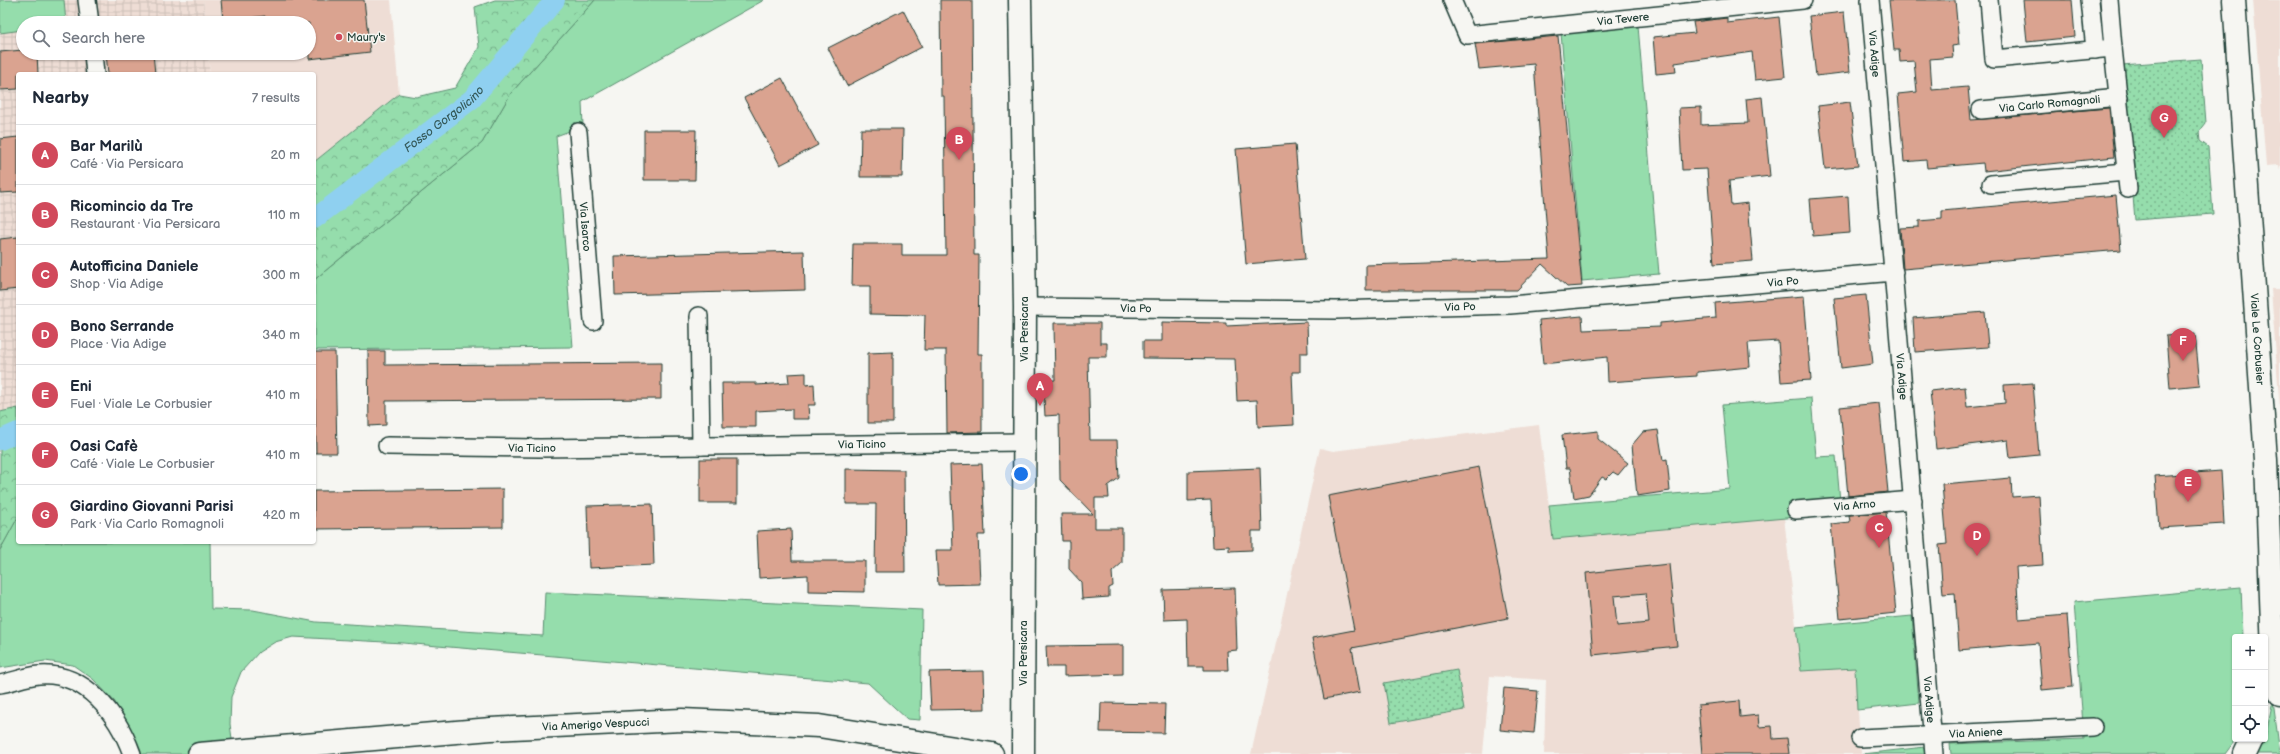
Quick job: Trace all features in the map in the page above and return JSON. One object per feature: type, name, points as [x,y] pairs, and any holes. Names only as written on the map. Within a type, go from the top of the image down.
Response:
[{"type":"street","points":[[87,0],[89,16]]},
{"type":"street","name":"Via Persicara","points":[[1020,0],[1025,306],[1023,442],[1023,754]]},
{"type":"street","name":"Via Tevere","points":[[1452,0],[1467,35],[1803,0]]},
{"type":"street","name":"Via Adige","points":[[1870,0],[1934,754]]},
{"type":"street","points":[[1988,0],[1994,59],[2113,48]]},
{"type":"street","points":[[2090,0],[2095,50]]},
{"type":"street","points":[[2109,0],[2128,189]]},
{"type":"street","name":"Viale Le Corbusier","points":[[2234,0],[2266,460],[2277,687],[2268,699]]},
{"type":"street","points":[[94,60],[95,72]]},
{"type":"street","name":"Via Carlo Romagnoli","points":[[1980,110],[2118,97]]},
{"type":"street","name":"Via Isarco","points":[[578,132],[593,320]]},
{"type":"street","points":[[1991,184],[2126,172]]},
{"type":"street","name":"Via Po","points":[[1025,306],[1336,310],[1510,305],[1894,272]]},
{"type":"street","points":[[699,316],[701,446]]},
{"type":"street","name":"Via Ticino","points":[[387,446],[701,446],[1023,442]]},
{"type":"street","name":"Via Arno","points":[[1796,510],[1913,500]]},
{"type":"street","points":[[0,684],[39,675],[68,678],[91,692],[110,713],[127,741],[132,754]]},
{"type":"street","name":"Via Amerigo Vespucci","points":[[199,754],[554,725],[682,720],[819,726],[992,754]]},
{"type":"street","name":"Via Aniene","points":[[1860,738],[2093,727]]},
{"type":"street","points":[[2245,754],[2251,742]]},
{"type":"shaded area","points":[[0,0],[203,0],[205,16],[16,16],[16,60],[209,60],[210,72],[16,72],[16,408],[0,412]]},
{"type":"shaded area","points":[[203,0],[391,0],[399,94],[316,160],[316,72],[210,72],[209,60],[316,60],[316,16],[205,16]]},
{"type":"shaded area","points":[[2253,0],[2280,0],[2280,171],[2279,165],[2266,166]]},
{"type":"shaded area","points":[[2271,289],[2280,289],[2280,411]]},
{"type":"shaded area","points":[[1539,425],[1553,538],[1784,517],[1801,671],[1855,668],[1861,754],[1544,754],[1546,680],[1490,676],[1483,754],[1251,754],[1320,448],[1333,451]]},
{"type":"green space","points":[[0,0],[64,0],[65,16],[16,16],[16,31],[0,33]]},
{"type":"green space","points":[[495,0],[595,0],[511,93],[482,143],[316,278],[316,160],[399,94],[416,97],[455,88],[479,47],[475,7]]},
{"type":"green space","points":[[595,0],[764,0],[582,102],[583,126],[556,136],[573,347],[316,350],[316,278],[482,143],[511,93]]},
{"type":"green space","points":[[1638,26],[1659,274],[1582,281],[1561,33]]},
{"type":"green space","points":[[2201,59],[2206,123],[2199,132],[2200,141],[2208,147],[2213,214],[2135,220],[2122,65]]},
{"type":"green space","points":[[1811,398],[1816,457],[1836,456],[1841,513],[1553,539],[1549,505],[1730,489],[1722,405]]},
{"type":"green space","points":[[16,408],[16,521],[0,550],[0,412]]},
{"type":"green space","points":[[16,521],[16,544],[210,544],[211,609],[253,610],[316,622],[543,636],[545,592],[922,610],[920,720],[907,719],[868,683],[403,643],[293,637],[275,642],[259,652],[241,672],[231,697],[230,724],[234,754],[137,754],[115,702],[93,679],[73,665],[45,661],[0,668],[0,550]]},
{"type":"green space","points":[[2241,587],[2243,634],[2232,634],[2232,742],[2234,742],[2225,754],[1951,754],[1950,744],[2084,739],[2074,602]]},
{"type":"green space","points":[[1912,616],[1919,703],[1857,710],[1855,668],[1801,671],[1796,627]]},
{"type":"green space","points":[[1457,670],[1464,710],[1391,723],[1384,683]]},
{"type":"green space","points":[[2273,701],[2280,754],[2256,754],[2263,742],[2268,742],[2268,725]]},
{"type":"green space","points":[[1925,747],[1926,754],[1862,754]]},
{"type":"building","name":"Maury's","points":[[221,0],[364,0],[370,52],[316,58],[316,16],[223,16]]},
{"type":"building","points":[[940,0],[972,0],[974,255],[979,255],[978,354],[982,354],[982,432],[947,433],[946,350],[924,350],[925,315],[870,314],[870,286],[852,286],[853,244],[902,244],[902,255],[946,255],[944,96],[941,96]]},
{"type":"building","points":[[1889,0],[1955,0],[1959,45],[1952,46],[1953,57],[1930,59],[1932,90],[1968,87],[1971,120],[2109,108],[2114,157],[1984,171],[1983,163],[1927,168],[1926,160],[1904,162],[1898,94],[1917,92],[1914,61],[1900,62],[1899,50],[1894,50]]},
{"type":"building","points":[[2023,0],[2072,0],[2075,37],[2027,42]]},
{"type":"building","points":[[903,10],[922,47],[847,86],[828,48]]},
{"type":"building","points":[[1844,12],[1850,72],[1816,76],[1809,16]]},
{"type":"building","points":[[1779,17],[1785,77],[1755,80],[1752,52],[1675,63],[1676,72],[1656,74],[1653,37],[1695,33],[1693,22],[1727,18],[1727,23]]},
{"type":"building","points":[[1558,36],[1582,286],[1567,287],[1542,264],[1517,290],[1366,290],[1366,265],[1549,259],[1534,64],[1479,69],[1475,44]]},
{"type":"building","points":[[16,51],[16,60],[37,60],[38,72],[16,72],[16,89],[0,90],[0,52]]},
{"type":"building","points":[[107,60],[154,60],[155,72],[108,72]]},
{"type":"building","points":[[782,78],[818,145],[780,165],[744,98]]},
{"type":"building","points":[[1762,97],[1770,176],[1729,181],[1731,205],[1748,203],[1753,261],[1714,264],[1707,169],[1682,170],[1679,108],[1701,107],[1701,125],[1748,123],[1746,99]]},
{"type":"building","points":[[1850,102],[1858,166],[1825,169],[1818,106]]},
{"type":"building","points":[[861,129],[903,129],[902,177],[860,177]]},
{"type":"building","points":[[644,130],[696,130],[695,180],[644,180]]},
{"type":"building","points":[[16,137],[16,192],[0,193],[0,139]]},
{"type":"building","points":[[1295,144],[1305,259],[1246,264],[1236,149]]},
{"type":"building","points":[[2116,195],[2121,250],[1903,269],[1900,228],[1919,227],[1919,221],[1942,219],[1942,211]]},
{"type":"building","points":[[1848,196],[1850,233],[1813,236],[1810,199]]},
{"type":"building","points":[[16,237],[16,289],[0,291],[0,239]]},
{"type":"building","points":[[804,251],[805,290],[615,295],[614,256]]},
{"type":"building","points":[[1866,295],[1873,364],[1841,368],[1834,298]]},
{"type":"building","points":[[1804,296],[1811,380],[1781,382],[1778,341],[1748,343],[1750,367],[1697,372],[1697,376],[1608,382],[1607,357],[1543,364],[1539,320],[1582,316],[1583,330],[1660,327],[1660,323],[1716,318],[1715,303]]},
{"type":"building","points":[[1985,312],[1988,347],[1915,352],[1913,318]]},
{"type":"building","points":[[1162,322],[1226,323],[1226,326],[1307,322],[1308,353],[1300,353],[1300,372],[1292,372],[1294,425],[1258,427],[1257,400],[1237,401],[1235,359],[1143,358],[1143,341],[1162,341]]},
{"type":"building","points":[[1054,323],[1100,323],[1100,343],[1107,343],[1107,357],[1088,357],[1090,440],[1117,440],[1119,478],[1108,486],[1109,498],[1095,498],[1095,528],[1122,528],[1122,563],[1112,572],[1113,586],[1109,588],[1109,597],[1082,599],[1081,582],[1069,569],[1069,541],[1062,541],[1061,514],[1093,514],[1060,480],[1059,415],[1045,416],[1043,381],[1055,380]]},
{"type":"building","points":[[2195,334],[2200,385],[2170,388],[2166,336]]},
{"type":"building","points":[[368,351],[385,351],[385,365],[661,363],[661,399],[386,401],[386,425],[369,426]]},
{"type":"building","points":[[316,352],[335,352],[337,453],[316,453]]},
{"type":"building","points":[[893,352],[893,423],[868,423],[868,353]]},
{"type":"building","points":[[806,373],[806,385],[814,384],[815,405],[808,405],[809,419],[792,419],[792,409],[756,411],[756,427],[723,427],[722,383],[756,383],[756,385],[789,383],[788,374]]},
{"type":"building","points":[[2033,383],[2039,455],[2010,458],[2008,440],[1936,449],[1930,391],[1965,387],[1967,407],[2005,403],[2004,385]]},
{"type":"building","points":[[1879,403],[1888,492],[1848,496],[1840,407]]},
{"type":"building","points":[[1658,430],[1663,460],[1667,459],[1670,491],[1637,496],[1632,445],[1643,432]]},
{"type":"building","points":[[1598,431],[1598,439],[1628,463],[1618,475],[1613,472],[1606,479],[1602,477],[1589,495],[1574,498],[1570,468],[1566,468],[1562,435]]},
{"type":"building","points":[[700,459],[737,459],[737,503],[700,503]]},
{"type":"building","points":[[982,464],[985,535],[978,535],[980,584],[938,585],[936,550],[953,550],[950,465]]},
{"type":"building","points":[[1479,467],[1508,618],[1352,648],[1360,692],[1324,699],[1312,638],[1354,630],[1328,496]]},
{"type":"building","points":[[1260,468],[1262,531],[1252,531],[1252,550],[1229,551],[1229,546],[1213,547],[1211,500],[1188,501],[1188,471]]},
{"type":"building","points":[[846,469],[904,470],[905,572],[875,572],[876,504],[846,504]]},
{"type":"building","points":[[2221,471],[2224,524],[2159,528],[2155,476]]},
{"type":"building","points":[[2011,478],[2012,497],[2039,495],[2043,565],[2016,567],[2019,619],[2067,615],[2073,687],[2042,690],[2038,643],[1959,650],[1955,593],[1943,594],[1939,545],[1947,544],[1942,484]]},
{"type":"building","points":[[503,489],[503,527],[316,529],[316,491]]},
{"type":"building","points":[[652,504],[654,565],[589,568],[587,506]]},
{"type":"building","points":[[1886,512],[1896,613],[1840,619],[1831,524],[1850,522],[1849,515]]},
{"type":"building","points":[[791,529],[792,561],[865,561],[865,592],[808,591],[808,575],[759,578],[757,531]]},
{"type":"building","points":[[1669,564],[1677,646],[1593,655],[1586,573]],"holes":[[[1646,593],[1649,623],[1617,626],[1614,596]]]},
{"type":"building","points":[[1235,588],[1237,650],[1227,651],[1228,670],[1204,670],[1204,666],[1188,666],[1187,619],[1164,620],[1163,590]]},
{"type":"building","points":[[1123,645],[1123,674],[1064,676],[1064,667],[1047,667],[1046,646]]},
{"type":"building","points":[[984,671],[985,709],[931,710],[929,672]]},
{"type":"building","points":[[1504,688],[1538,691],[1534,733],[1500,730]]},
{"type":"building","points":[[1739,701],[1740,717],[1758,715],[1759,727],[1772,726],[1773,739],[1787,738],[1789,754],[1702,754],[1698,705]]},
{"type":"building","points":[[1101,703],[1165,704],[1164,733],[1100,732]]},
{"type":"waterway","name":"Fosso Gorgolicino","points":[[316,217],[472,99],[555,0]]},
{"type":"waterway","name":"Fosso Gorgolicino","points":[[0,440],[16,433]]},
{"type":"place","name":"Maury's","points":[[339,37]]},
{"type":"place","name":"Giardino Giovanni Parisi","points":[[2164,138]]},
{"type":"place","name":"Ricomincio da Tre","points":[[959,160]]},
{"type":"place","name":"Oasi Cafè","points":[[2183,361]]},
{"type":"place","name":"Bar Marilù","points":[[1040,406]]},
{"type":"place","name":"Eni","points":[[2188,502]]},
{"type":"place","name":"Autofficina Daniele","points":[[1879,548]]},
{"type":"place","name":"Bono Serrande","points":[[1977,556]]}]
